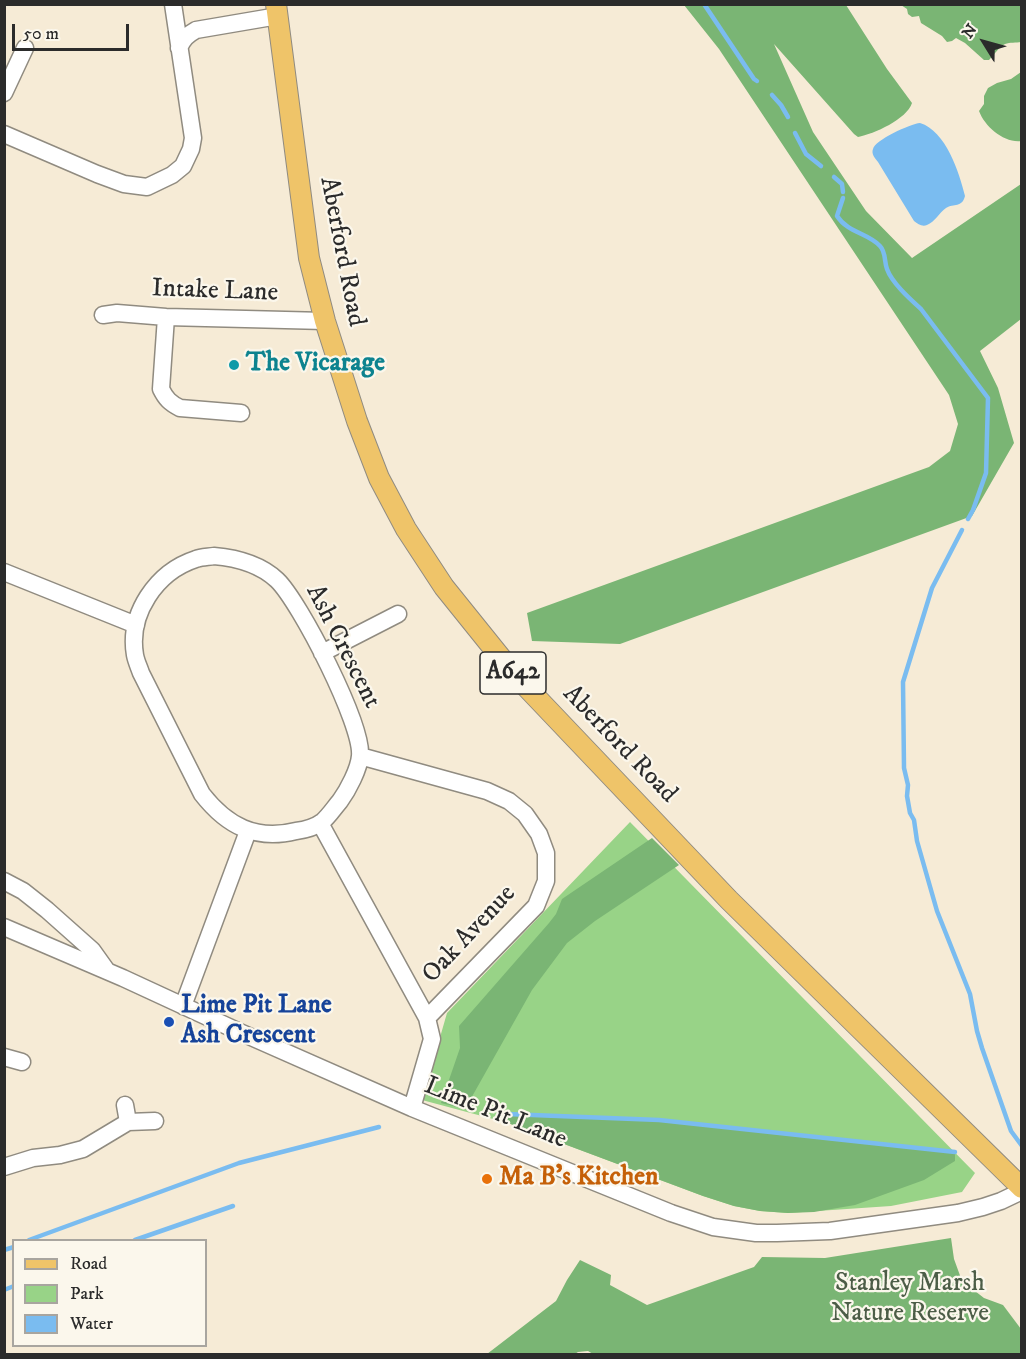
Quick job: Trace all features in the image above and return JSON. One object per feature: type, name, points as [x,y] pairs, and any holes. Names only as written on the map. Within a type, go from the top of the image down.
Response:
[{"type":"main road","name":"Aberford Road","points":[[277,10],[309,258],[325,321],[357,421],[379,478],[406,530],[444,587],[514,674],[729,900],[1022,1190]]},
{"type":"street","points":[[4,134],[124,184],[147,187],[172,175],[183,166],[191,149],[193,138],[173,4]]},
{"type":"street","points":[[179,48],[188,34],[196,30],[277,10]]},
{"type":"street","points":[[4,93],[25,44]]},
{"type":"street","name":"Intake Lane","points":[[103,315],[325,321]]},
{"type":"street","points":[[166,317],[161,389],[165,397],[171,404],[180,408],[241,413]]},
{"type":"street","name":"Ash Crescent","points":[[214,556],[230,557],[250,563],[276,580],[288,594],[322,653],[356,731],[360,756],[348,790],[321,823],[286,834],[267,835],[248,831],[225,818],[212,807],[202,794],[141,673],[135,657],[136,625],[150,592],[175,569],[196,559],[214,556]]},
{"type":"street","points":[[5,574],[136,625]]},
{"type":"street","points":[[322,653],[398,614]]},
{"type":"street","name":"Oak Avenue","points":[[360,756],[487,790],[509,801],[525,814],[539,834],[546,853],[546,881],[536,906],[427,1018]]},
{"type":"street","points":[[321,823],[427,1018],[432,1039],[412,1108]]},
{"type":"street","points":[[183,1006],[248,831]]},
{"type":"street","name":"Lime Pit Lane","points":[[4,881],[23,891],[47,910],[92,950],[107,971]]},
{"type":"street","name":"Lime Pit Lane","points":[[4,927],[412,1108],[671,1213],[713,1227],[756,1233],[830,1231],[958,1213],[1000,1201],[1022,1190]]},
{"type":"street","points":[[125,1105],[128,1122]]},
{"type":"street","points":[[5,1164],[83,1149],[128,1122],[155,1121]]},
{"type":"green space","points":[[684,5],[846,5],[912,103],[904,115],[889,125],[858,137],[774,44],[813,132],[866,211],[912,258],[1021,184],[1021,319],[980,351],[998,388],[1014,443],[972,516],[620,644],[532,641],[527,613],[929,467],[950,451],[958,424],[949,395],[719,49]]},
{"type":"green space","points":[[901,5],[1021,5],[1021,42],[1005,44],[989,60],[984,60],[956,38],[947,42],[942,36],[921,23],[919,16],[912,17]]},
{"type":"green space","points":[[1021,72],[1021,141],[1015,141],[1002,137],[990,128],[979,111],[984,104],[984,96],[988,88],[1011,79]]},
{"type":"green space","points":[[630,822],[975,1173],[962,1192],[891,1206],[788,1213],[760,1211],[703,1196],[508,1123],[422,1100],[447,1013]]},
{"type":"green space","points":[[652,838],[679,865],[595,921],[567,943],[532,990],[465,1109],[441,1103],[460,1048],[459,1026],[549,923],[556,914],[562,899]]},
{"type":"green space","points":[[507,1114],[659,1120],[955,1152],[955,1161],[924,1180],[855,1205],[814,1212],[760,1211],[703,1196],[508,1123]]},
{"type":"green space","name":"Stanley Marsh Nature Reserve","points":[[951,1238],[954,1259],[962,1281],[984,1298],[1003,1305],[1021,1329],[1021,1354],[593,1354],[588,1351],[575,1354],[487,1354],[556,1301],[580,1260],[611,1275],[610,1285],[647,1305],[754,1267],[762,1257],[825,1258]]},
{"type":"water","points":[[920,123],[929,127],[944,143],[955,164],[965,196],[960,204],[946,208],[932,222],[923,226],[914,221],[873,153],[875,145],[886,137]]},
{"type":"waterway","points":[[704,4],[757,81]]},
{"type":"waterway","points":[[772,95],[788,117]]},
{"type":"waterway","points":[[795,133],[806,154],[821,166]]},
{"type":"waterway","points":[[834,177],[842,184],[843,192]]},
{"type":"waterway","points":[[843,198],[837,216],[852,230],[870,238],[882,248],[887,269],[893,280],[921,309],[988,398],[986,473],[968,519]]},
{"type":"waterway","points":[[962,530],[932,588],[903,682],[904,768],[910,813],[914,820],[917,841],[937,911],[970,994],[982,1048],[1011,1131],[1022,1146]]},
{"type":"waterway","points":[[507,1114],[659,1120],[955,1152]]},
{"type":"waterway","points":[[32,1239],[239,1163],[379,1127]]},
{"type":"waterway","points":[[138,1239],[233,1206]]},
{"type":"waterway","points":[[4,1250],[12,1248]]},
{"type":"waterway","points":[[4,1290],[12,1287]]},
{"type":"place","name":"The Vicarage","points":[[234,365]]},
{"type":"place","name":"Lime Pit Lane Ash Crescent","points":[[169,1022]]},
{"type":"place","name":"Ma B's Kitchen","points":[[487,1179]]}]
